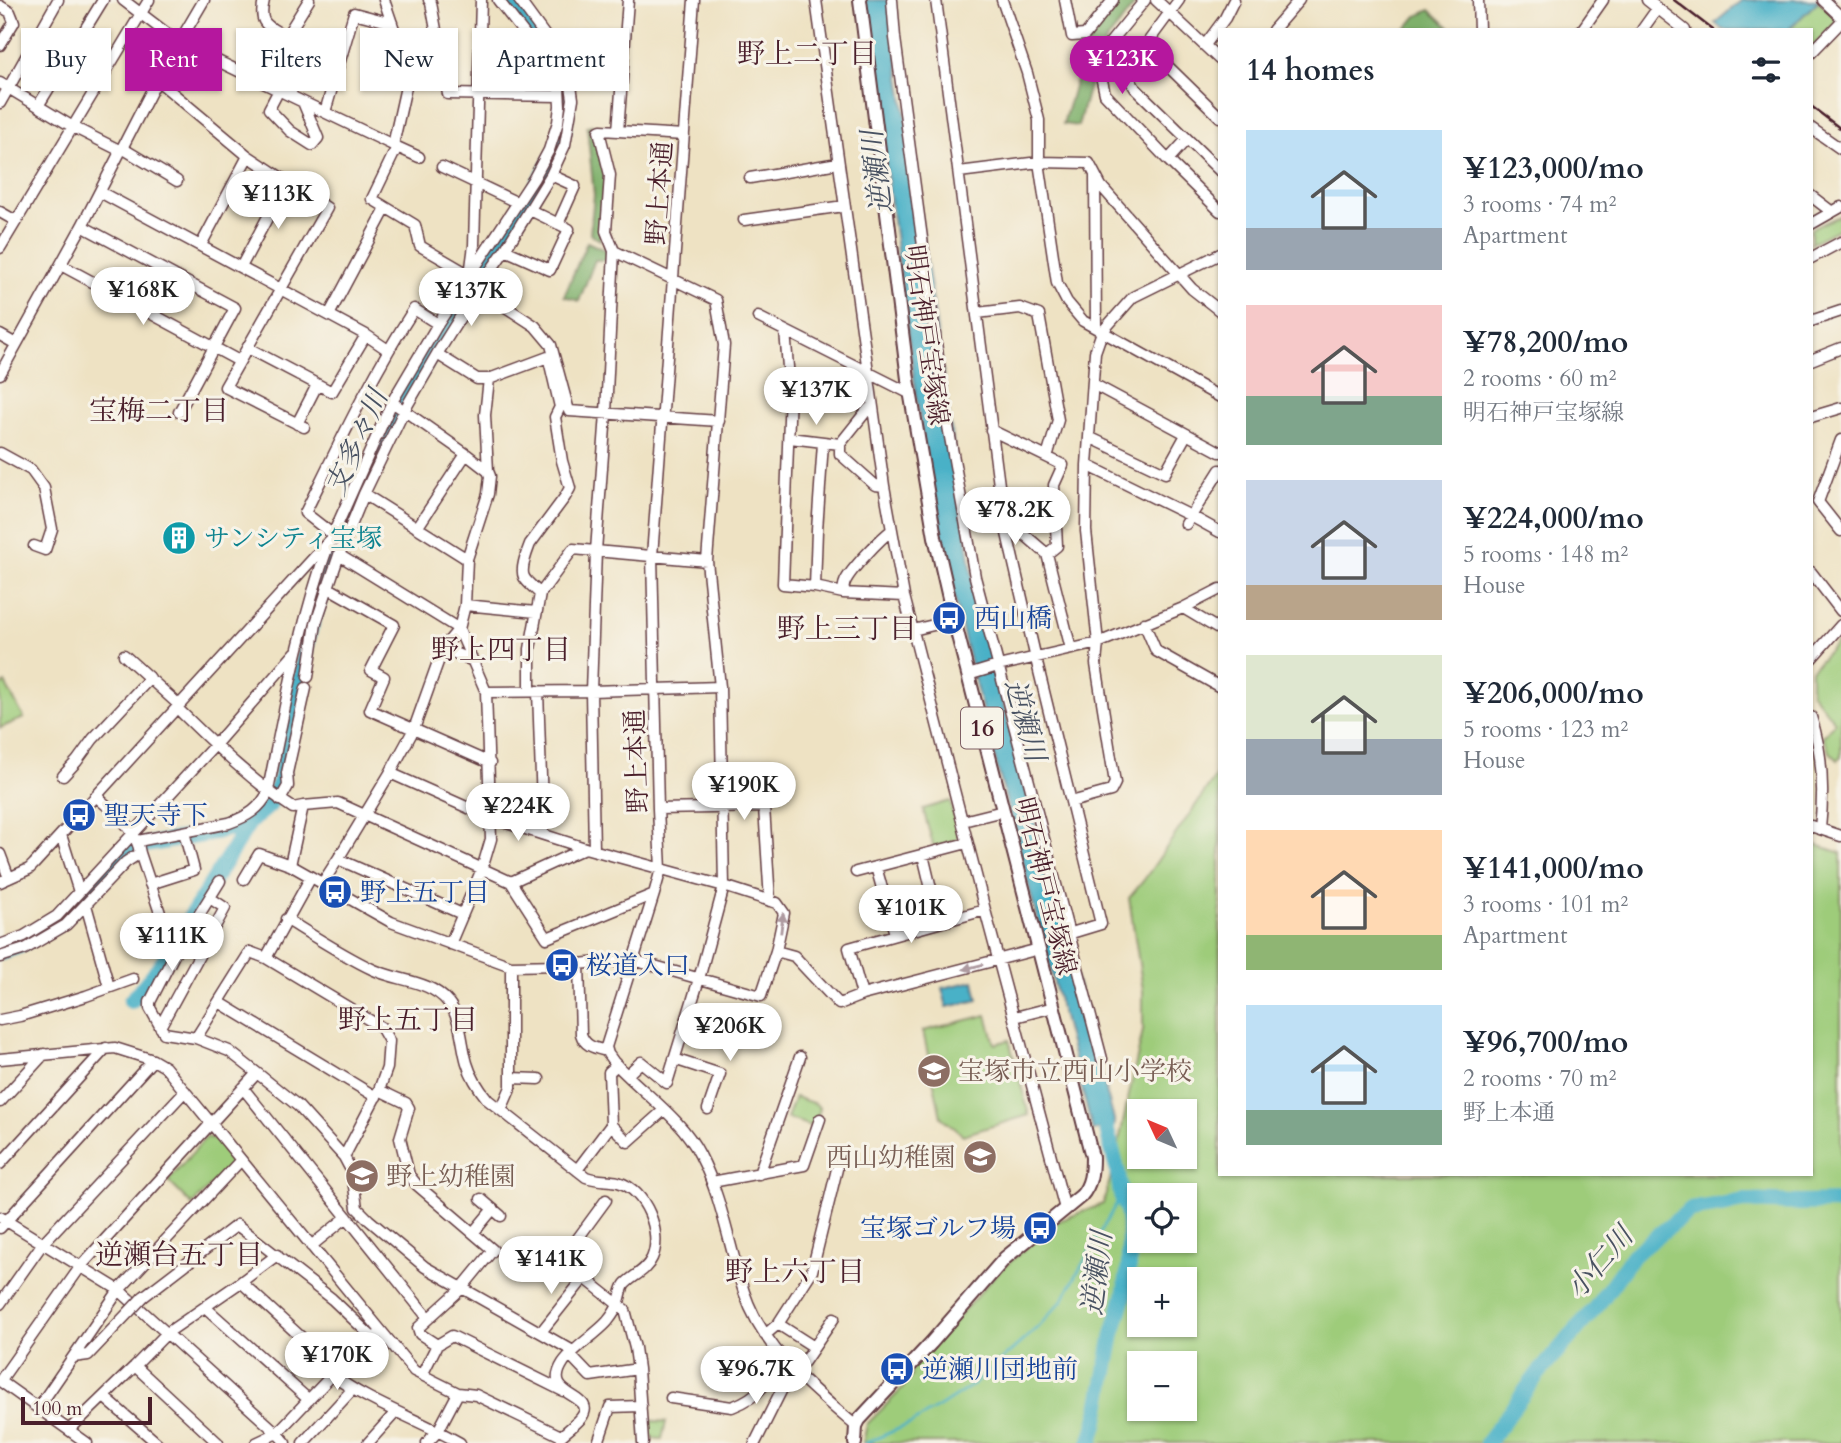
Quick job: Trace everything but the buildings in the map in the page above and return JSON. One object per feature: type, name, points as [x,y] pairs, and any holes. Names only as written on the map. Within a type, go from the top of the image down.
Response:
[{"type":"main road","name":"明石神戸宝塚線","points":[[856,1426],[1005,1258],[1077,1201],[1087,1188],[1092,1157],[935,537],[911,394],[860,0]]},
{"type":"main road","points":[[855,1443],[856,1426]]},
{"type":"street","points":[[0,103],[4,86],[58,0]]},
{"type":"street","points":[[38,106],[103,0]]},
{"type":"street","points":[[123,0],[160,28]]},
{"type":"street","points":[[0,248],[149,0]]},
{"type":"street","points":[[187,28],[204,0]]},
{"type":"street","points":[[264,0],[262,19],[272,28]]},
{"type":"street","points":[[292,28],[309,0]]},
{"type":"street","points":[[384,0],[409,73],[395,146],[372,200],[415,225],[420,246],[535,326],[551,345],[569,411],[719,421]]},
{"type":"street","points":[[429,0],[448,94],[559,96]]},
{"type":"street","points":[[474,282],[481,0]]},
{"type":"street","points":[[136,836],[184,832],[229,823],[256,810],[288,786],[287,773],[307,683],[316,623],[339,555],[399,407],[437,354],[474,282],[549,150],[558,122],[559,87],[548,64],[498,0]]},
{"type":"street","points":[[274,795],[296,652],[314,584],[331,537],[399,407],[438,324],[505,250],[551,175],[565,145],[573,99],[569,71],[519,0]]},
{"type":"street","points":[[618,131],[628,0]]},
{"type":"street","name":"野上本通","points":[[607,1051],[607,1042],[661,869],[657,809],[652,556],[694,0]]},
{"type":"street","points":[[816,0],[884,486],[904,596],[1065,1209]]},
{"type":"street","points":[[892,0],[945,409],[975,576],[1102,1059]]},
{"type":"street","points":[[936,0],[1003,516],[1101,924],[1068,934]]},
{"type":"street","points":[[1002,0],[1027,73],[1039,120],[1039,162],[1057,283],[1067,302],[1083,321],[1218,396]]},
{"type":"street","points":[[1065,0],[1072,36],[1085,35],[1111,1]]},
{"type":"street","points":[[1145,0],[1109,44],[1101,76],[1105,94],[1218,209]]},
{"type":"street","points":[[1156,0],[1218,58]]},
{"type":"street","points":[[1179,0],[1131,65],[1129,78],[1135,88],[1218,169]]},
{"type":"street","points":[[1205,45],[1225,18],[1234,0]]},
{"type":"street","points":[[1275,28],[1298,0]]},
{"type":"street","points":[[1478,0],[1479,28]]},
{"type":"street","points":[[1583,28],[1603,0]]},
{"type":"street","points":[[1647,0],[1682,28]]},
{"type":"street","points":[[1813,51],[1841,19],[1823,0]]},
{"type":"street","points":[[0,6],[10,12],[14,22],[0,45]]},
{"type":"street","points":[[1643,28],[1657,9]]},
{"type":"street","points":[[325,112],[354,13],[391,23]]},
{"type":"street","points":[[1146,45],[1218,115]]},
{"type":"street","points":[[4,86],[73,127],[122,150],[177,181]]},
{"type":"street","points":[[0,374],[152,91]]},
{"type":"street","points":[[171,91],[248,156],[327,208],[225,387],[300,425],[317,385]]},
{"type":"street","points":[[278,91],[269,109],[290,131],[312,145],[318,138],[303,102]]},
{"type":"street","points":[[281,91],[419,157]]},
{"type":"street","points":[[291,91],[292,96]]},
{"type":"street","points":[[1813,129],[1841,149]]},
{"type":"street","points":[[589,849],[596,551],[607,413],[614,251],[606,231],[610,175],[599,131],[684,135]]},
{"type":"street","points":[[1168,160],[1187,139]]},
{"type":"street","points":[[201,245],[248,156]]},
{"type":"street","points":[[959,172],[1039,162],[1089,163],[1101,186],[1178,274],[1218,309]]},
{"type":"street","points":[[750,178],[838,163]]},
{"type":"street","points":[[442,167],[517,204]]},
{"type":"street","points":[[551,175],[575,186],[558,224]]},
{"type":"street","points":[[1071,802],[1111,791],[1115,783],[1096,664],[1098,643],[1086,531],[1094,352],[1099,330],[1095,176]]},
{"type":"street","points":[[242,267],[287,181]]},
{"type":"street","points":[[100,192],[366,335],[388,350]]},
{"type":"street","points":[[1813,197],[1837,210]]},
{"type":"street","points":[[744,220],[844,205]]},
{"type":"street","points":[[329,315],[386,208]]},
{"type":"street","points":[[505,250],[550,270],[569,229],[530,210]]},
{"type":"street","points":[[1813,222],[1837,210]]},
{"type":"street","points":[[0,212],[16,221]]},
{"type":"street","points":[[82,226],[235,308],[179,412]]},
{"type":"street","points":[[1813,257],[1841,242]]},
{"type":"street","points":[[614,251],[716,300],[724,345],[708,561],[720,687],[724,886],[667,1083],[640,1062],[627,1075]]},
{"type":"street","points":[[1099,330],[1133,297],[1218,255]]},
{"type":"street","points":[[61,265],[239,361]]},
{"type":"street","points":[[977,313],[1020,308],[1039,315],[1058,420],[1047,457]]},
{"type":"street","points":[[331,537],[304,513],[348,424],[388,350],[414,309],[438,324]]},
{"type":"street","points":[[1813,320],[1841,311]]},
{"type":"street","points":[[758,317],[911,394]]},
{"type":"street","points":[[785,331],[790,391],[790,438],[783,584],[843,593],[904,596]]},
{"type":"street","points":[[0,335],[16,344]]},
{"type":"street","points":[[248,348],[331,392],[366,335]]},
{"type":"street","points":[[541,594],[524,577],[527,551],[570,488],[562,461],[555,417],[560,407],[548,357],[551,345]]},
{"type":"street","points":[[1813,359],[1841,348]]},
{"type":"street","points":[[437,354],[477,379],[489,379],[548,357]]},
{"type":"street","points":[[322,884],[414,729],[443,648],[459,629],[465,605],[467,559],[488,494],[490,476],[485,415],[489,379]]},
{"type":"street","points":[[1093,384],[1218,451]]},
{"type":"street","points":[[399,407],[488,471]]},
{"type":"street","points":[[873,408],[868,409],[840,444],[842,457],[874,485],[884,486]]},
{"type":"street","points":[[1813,416],[1841,408]]},
{"type":"street","points":[[991,430],[1063,466],[1054,485],[1057,546],[1047,554]]},
{"type":"street","points":[[1089,437],[1165,473],[1186,435]]},
{"type":"street","points":[[790,438],[840,444]]},
{"type":"street","points":[[1841,440],[1814,505],[1841,531]]},
{"type":"street","points":[[815,587],[823,443]]},
{"type":"street","points":[[0,453],[31,470],[44,488],[52,529],[45,550],[34,546]]},
{"type":"street","points":[[417,528],[466,454]]},
{"type":"street","points":[[1087,465],[1189,520],[1218,531]]},
{"type":"street","points":[[1189,520],[1218,473]]},
{"type":"street","points":[[364,494],[467,559]]},
{"type":"street","points":[[1003,516],[1047,554],[1071,649]]},
{"type":"street","points":[[843,593],[844,583],[871,550],[892,530]]},
{"type":"street","points":[[0,854],[4,880],[31,867],[331,537]]},
{"type":"street","points":[[543,834],[530,649],[541,594],[573,549],[708,561]]},
{"type":"street","points":[[339,555],[459,629],[486,692],[491,839],[482,869],[450,944]]},
{"type":"street","points":[[1813,575],[1841,611]]},
{"type":"street","points":[[327,587],[394,625],[371,670],[384,677],[370,710],[489,763]]},
{"type":"street","points":[[968,675],[1098,643],[1183,608],[1218,590]]},
{"type":"street","points":[[465,605],[536,612]]},
{"type":"street","points":[[1183,608],[1218,628]]},
{"type":"street","points":[[913,630],[954,620]]},
{"type":"street","points":[[1144,623],[1156,651],[1218,686]]},
{"type":"street","points":[[1813,657],[1841,625]]},
{"type":"street","points":[[443,648],[473,661]]},
{"type":"street","points":[[0,945],[24,936],[57,916],[136,836],[296,652]]},
{"type":"street","points":[[124,655],[150,678],[215,746],[293,808],[338,803],[511,882],[547,938],[654,894]]},
{"type":"street","points":[[62,776],[77,761],[93,738],[150,678]]},
{"type":"street","points":[[486,692],[720,687]]},
{"type":"street","points":[[1813,723],[1824,799],[1816,828],[1841,836]]},
{"type":"street","points":[[244,879],[259,854],[290,865],[391,922],[511,966],[633,961],[761,996],[776,951],[784,913],[777,903],[491,818],[390,773]]},
{"type":"street","points":[[1813,777],[1822,780]]},
{"type":"street","points":[[96,796],[136,836],[174,955]]},
{"type":"street","points":[[290,865],[303,806]]},
{"type":"street","points":[[657,809],[764,807],[769,901]]},
{"type":"street","points":[[962,821],[1003,811]]},
{"type":"street","points":[[150,884],[194,870],[184,832]]},
{"type":"street","points":[[61,835],[79,892]]},
{"type":"street","points":[[856,872],[967,843]]},
{"type":"street","points":[[511,882],[589,849]]},
{"type":"street","points":[[0,957],[25,948],[66,926],[126,862],[140,853]]},
{"type":"street","points":[[923,855],[939,922]]},
{"type":"street","points":[[338,859],[462,914]]},
{"type":"street","points":[[876,867],[895,934]]},
{"type":"street","points":[[266,958],[311,877]]},
{"type":"street","points":[[220,881],[174,955],[150,1002],[150,1008],[164,1033],[196,1038],[229,1051],[298,1106],[344,1157],[352,1172],[357,1208],[425,1267],[541,1332],[572,1353],[590,1376],[638,1369]]},
{"type":"street","points":[[160,1027],[225,908],[210,898]]},
{"type":"street","points":[[86,905],[109,987]]},
{"type":"street","points":[[862,995],[849,948],[985,910]]},
{"type":"street","points":[[286,919],[360,964],[437,992],[448,1002],[457,1020],[467,1064],[488,1100],[586,1177],[626,1186],[644,1203],[655,1231],[656,1244],[652,1259],[644,1270],[624,1285],[618,1306],[609,1320],[563,1363],[558,1382],[564,1391]]},
{"type":"street","points":[[776,951],[794,956],[839,1004],[862,995],[1038,949]]},
{"type":"street","points":[[196,1038],[250,952],[266,958],[381,1027],[389,1041],[387,1068],[377,1094],[344,1157]]},
{"type":"street","points":[[579,964],[583,1041],[592,1048],[607,1051],[617,1065],[694,1143],[712,1182],[745,1293],[765,1335],[778,1354],[805,1383],[856,1426]]},
{"type":"street","points":[[501,1110],[511,1087],[511,966]]},
{"type":"street","points":[[0,1020],[133,979]]},
{"type":"street","points":[[219,1002],[377,1094],[406,1103],[409,1108],[400,1138],[409,1175],[417,1185],[493,1250],[461,1289],[418,1328],[418,1332],[437,1345]]},
{"type":"street","points":[[1015,1017],[1054,1007]]},
{"type":"street","points":[[0,1164],[106,1048]]},
{"type":"street","points":[[0,1059],[115,1048],[166,1067],[311,1246],[378,1336]]},
{"type":"street","points":[[0,1102],[44,1054]]},
{"type":"street","points":[[759,1174],[800,1057]]},
{"type":"street","points":[[674,1059],[720,1074],[708,1110]]},
{"type":"street","points":[[153,1060],[2,1222],[43,1243],[119,1290],[286,1443]]},
{"type":"street","points":[[577,1170],[611,1125],[609,1072],[617,1065]]},
{"type":"street","points":[[87,1443],[0,1381],[81,1266],[257,1073]]},
{"type":"street","points":[[511,1078],[539,1079]]},
{"type":"street","points":[[243,1088],[428,1318]]},
{"type":"street","points":[[0,1304],[43,1243],[185,1091]]},
{"type":"street","points":[[611,1125],[628,1142],[664,1110]]},
{"type":"street","points":[[712,1182],[804,1166],[820,1119]]},
{"type":"street","points":[[38,1408],[119,1290],[241,1160]]},
{"type":"street","points":[[765,1335],[778,1324],[812,1271],[837,1169]]},
{"type":"street","points":[[473,1233],[497,1213],[481,1199]]},
{"type":"street","points":[[606,1200],[562,1260],[625,1310],[638,1369],[642,1443]]},
{"type":"street","points":[[311,1246],[347,1217]]},
{"type":"street","points":[[73,1357],[88,1355],[143,1297],[237,1225],[378,1336],[414,1371],[422,1375],[458,1393],[475,1395],[561,1436],[584,1411],[581,1400],[452,1336],[437,1345],[422,1375]]},
{"type":"street","points":[[69,1430],[167,1333],[277,1255]]},
{"type":"street","points":[[541,1332],[584,1278]]},
{"type":"street","points":[[241,1282],[352,1390],[460,1443]]},
{"type":"street","points":[[205,1307],[309,1400]]},
{"type":"street","points":[[804,1362],[834,1318]]},
{"type":"street","points":[[778,1324],[814,1347]]},
{"type":"street","points":[[256,1443],[277,1433],[334,1373],[378,1336]]},
{"type":"street","points":[[671,1398],[732,1407],[760,1392],[778,1354]]},
{"type":"street","points":[[135,1366],[218,1443]]},
{"type":"street","points":[[755,1443],[785,1383]]},
{"type":"street","points":[[303,1443],[352,1390]]},
{"type":"street","points":[[760,1392],[776,1400]]},
{"type":"street","points":[[427,1443],[438,1430],[458,1393]]},
{"type":"street","points":[[104,1397],[157,1443]]},
{"type":"street","points":[[598,1443],[610,1407],[641,1406]]},
{"type":"street","points":[[368,1443],[396,1412]]},
{"type":"green space","points":[[1120,0],[1138,0],[1104,44],[1078,126],[1063,124],[1081,63],[1093,34]]},
{"type":"green space","points":[[1818,1],[1836,16],[1837,21],[1813,47],[1813,28],[1790,28]]},
{"type":"green space","points":[[1430,10],[1450,28],[1407,28],[1417,16]]},
{"type":"green space","points":[[592,125],[606,177],[600,240],[590,234],[594,195],[587,126]]},
{"type":"green space","points":[[1841,215],[1841,228],[1813,242],[1813,228]]},
{"type":"green space","points":[[587,242],[610,252],[609,260],[595,260],[579,301],[564,296]]},
{"type":"green space","points":[[1841,638],[1841,757],[1838,760],[1829,751],[1823,736],[1835,722],[1813,694],[1813,668]]},
{"type":"green space","points":[[5,683],[24,718],[0,728],[0,687]]},
{"type":"green space","points":[[1218,773],[1218,1176],[1813,1176],[1813,844],[1841,853],[1841,1443],[863,1443],[867,1424],[902,1389],[912,1376],[909,1373],[996,1274],[1056,1222],[1103,1204],[1127,1104],[1127,1169],[1197,1169],[1197,1099],[1128,1099],[1143,1030],[1143,990],[1129,898]]},
{"type":"green space","points":[[950,801],[959,836],[955,841],[934,848],[923,809]]},
{"type":"green space","points":[[987,1015],[995,1044],[1009,1040],[1029,1115],[963,1135],[941,1117],[923,1031]]},
{"type":"green space","points":[[795,1097],[816,1104],[820,1109],[813,1127],[787,1118]]},
{"type":"green space","points":[[206,1137],[216,1139],[233,1162],[192,1205],[168,1181]]},
{"type":"green space","points":[[646,1420],[666,1422],[662,1439],[646,1438]]},
{"type":"water","points":[[864,0],[889,0],[972,574],[992,662],[1115,1124],[1093,1131],[971,667],[932,503]]},
{"type":"water","points":[[1742,0],[1818,1],[1790,28],[1721,28],[1715,23]]},
{"type":"water","points":[[974,981],[978,1000],[947,1007],[942,988]]},
{"type":"waterway","name":"支多々川","points":[[0,952],[16,947],[58,924],[128,852],[145,845],[208,834],[249,823],[269,806],[280,782],[308,636],[326,578],[364,480],[404,398],[529,199],[556,152],[564,129],[567,107],[565,83],[552,57],[509,0]]},
{"type":"waterway","points":[[131,1001],[158,969],[249,823]]},
{"type":"waterway","name":"逆瀬川","points":[[1090,1443],[1129,1266],[1127,1209],[1121,1195],[1101,1107]]},
{"type":"waterway","points":[[866,1443],[912,1423],[973,1385],[1037,1328],[1062,1301],[1121,1195]]},
{"type":"waterway","name":"小仁川","points":[[1487,1443],[1537,1375],[1596,1307],[1633,1255],[1690,1210],[1745,1201],[1841,1202]]},
{"type":"railway","points":[[1674,0],[1710,28]]},
{"type":"railway","points":[[1813,108],[1841,129]]},
{"type":"place","name":"サンシティ宝塚","points":[[179,538]]},
{"type":"place","name":"西山橋","points":[[949,618]]},
{"type":"place","name":"聖天寺下","points":[[79,815]]},
{"type":"place","name":"野上五丁目","points":[[335,892]]},
{"type":"place","name":"桜道入口","points":[[562,965]]},
{"type":"place","name":"宝塚市立西山小学校","points":[[934,1071]]},
{"type":"place","name":"西山幼稚園","points":[[980,1157]]},
{"type":"place","name":"野上幼稚園","points":[[362,1176]]},
{"type":"place","name":"宝塚ゴルフ場","points":[[1040,1228]]},
{"type":"place","name":"逆瀬川団地前","points":[[897,1369]]},
{"type":"district","name":"野上二丁目","points":[[807,53]]},
{"type":"district","name":"宝梅二丁目","points":[[159,410]]},
{"type":"district","name":"野上三丁目","points":[[847,628]]},
{"type":"district","name":"野上四丁目","points":[[501,649]]},
{"type":"district","name":"野上五丁目","points":[[408,1019]]},
{"type":"district","name":"逆瀬台五丁目","points":[[179,1254]]},
{"type":"district","name":"野上六丁目","points":[[795,1271]]}]
